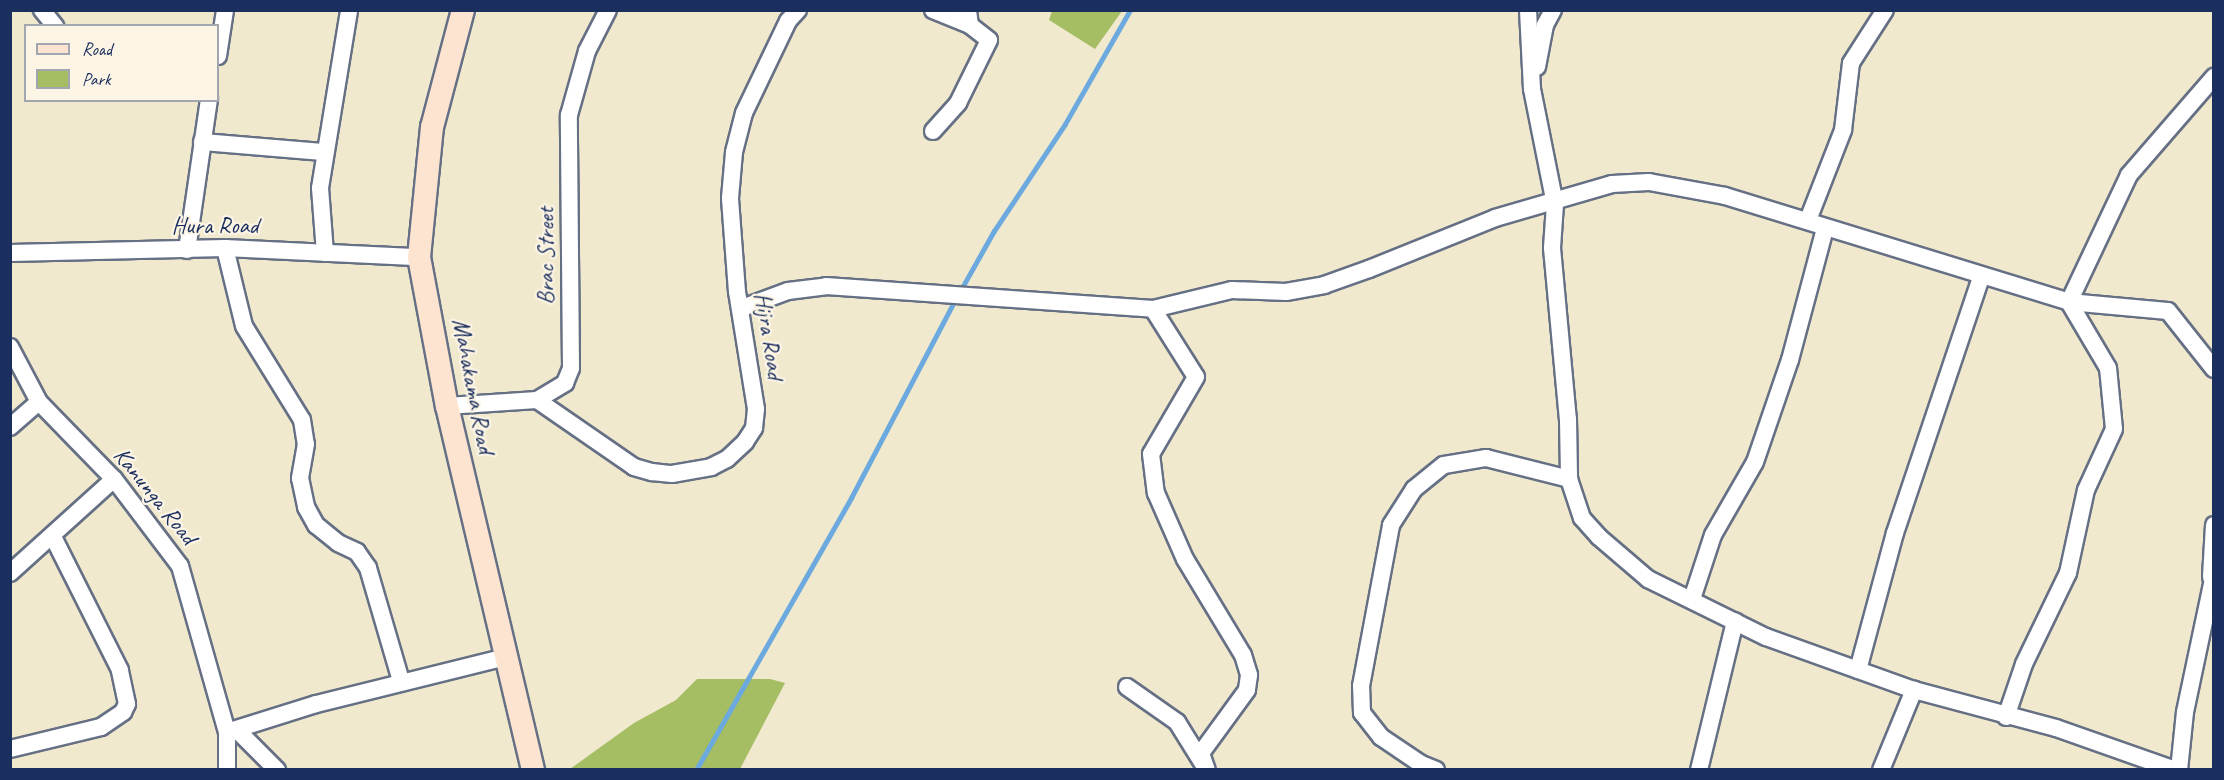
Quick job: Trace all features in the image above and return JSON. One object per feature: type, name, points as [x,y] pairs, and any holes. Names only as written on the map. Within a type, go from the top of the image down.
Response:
[{"type":"street","points":[[42,10],[53,24]]},
{"type":"street","points":[[220,32],[225,10]]},
{"type":"street","points":[[325,253],[319,218],[324,152],[349,10]]},
{"type":"street","name":"Mahakama Road","points":[[463,10],[432,127],[419,257],[447,406],[533,770]]},
{"type":"street","name":"Brac Street","points":[[447,406],[537,400],[558,390],[571,368],[569,115],[587,51],[608,10]]},
{"type":"street","name":"Hijra Road","points":[[537,400],[634,467],[672,474],[711,467],[727,459],[754,428],[756,409],[742,308],[737,292],[730,198],[734,152],[744,113],[789,21],[798,10]]},
{"type":"street","points":[[933,10],[969,18],[989,40],[958,103],[933,131]]},
{"type":"street","points":[[1528,10],[1532,88],[1555,204],[1552,248],[1568,419],[1569,479],[1582,518],[1619,558],[1648,579],[1766,637],[1914,690],[2006,717],[2056,728],[2177,770],[2185,712],[2212,575],[2214,525]]},
{"type":"street","points":[[1532,88],[1545,25],[1553,10]]},
{"type":"street","points":[[1808,220],[1843,130],[1845,86],[1851,63],[1885,10]]},
{"type":"street","points":[[2069,302],[2129,175],[2214,77]]},
{"type":"street","points":[[187,250],[209,102]]},
{"type":"street","points":[[202,142],[324,152]]},
{"type":"street","points":[[742,308],[788,291],[826,286],[1153,309],[1232,290],[1286,292],[1323,285],[1495,218],[1555,204],[1612,184],[1649,182],[1686,185],[1808,220],[1825,228],[2069,302],[2168,311],[2214,369]]},
{"type":"street","points":[[1692,600],[1713,535],[1755,462],[1790,360],[1825,228]]},
{"type":"street","points":[[225,248],[244,326],[302,420],[306,444],[300,478],[306,507],[316,525],[338,543],[357,552],[368,568],[401,681]]},
{"type":"street","name":"Hura Road","points":[[10,253],[225,248],[419,257]]},
{"type":"street","points":[[1858,670],[1895,533],[1981,277]]},
{"type":"street","points":[[2006,717],[2024,664],[2068,573],[2086,490],[2114,429],[2108,368],[2069,302]]},
{"type":"street","points":[[1153,309],[1196,377],[1151,453],[1156,494],[1185,560],[1243,655],[1249,675],[1247,690],[1200,753],[1207,770]]},
{"type":"street","name":"Kanunga Road","points":[[10,347],[39,402],[114,479],[180,566],[232,731],[226,770]]},
{"type":"street","points":[[10,427],[39,402]]},
{"type":"street","points":[[1436,770],[1392,744],[1362,713],[1361,686],[1391,525],[1399,509],[1432,472],[1463,460],[1508,462],[1569,479]]},
{"type":"street","points":[[10,573],[53,537],[114,479]]},
{"type":"street","points":[[10,750],[101,727],[123,712],[127,704],[120,670],[53,537]]},
{"type":"street","points":[[1699,770],[1735,621]]},
{"type":"street","points":[[232,731],[401,681],[506,657]]},
{"type":"street","points":[[1127,687],[1177,722],[1207,770]]},
{"type":"street","points":[[1881,770],[1914,690]]},
{"type":"street","points":[[232,731],[277,770]]},
{"type":"street","points":[[1392,744],[1404,770]]},
{"type":"green space","points":[[1052,10],[1122,11],[1095,49],[1049,20]]},
{"type":"green space","points":[[697,679],[770,679],[785,683],[740,769],[570,769],[634,723],[676,700]]},
{"type":"waterway","points":[[959,293],[994,231],[1065,124],[1130,10]]},
{"type":"waterway","points":[[696,770],[851,498],[955,300]]}]
